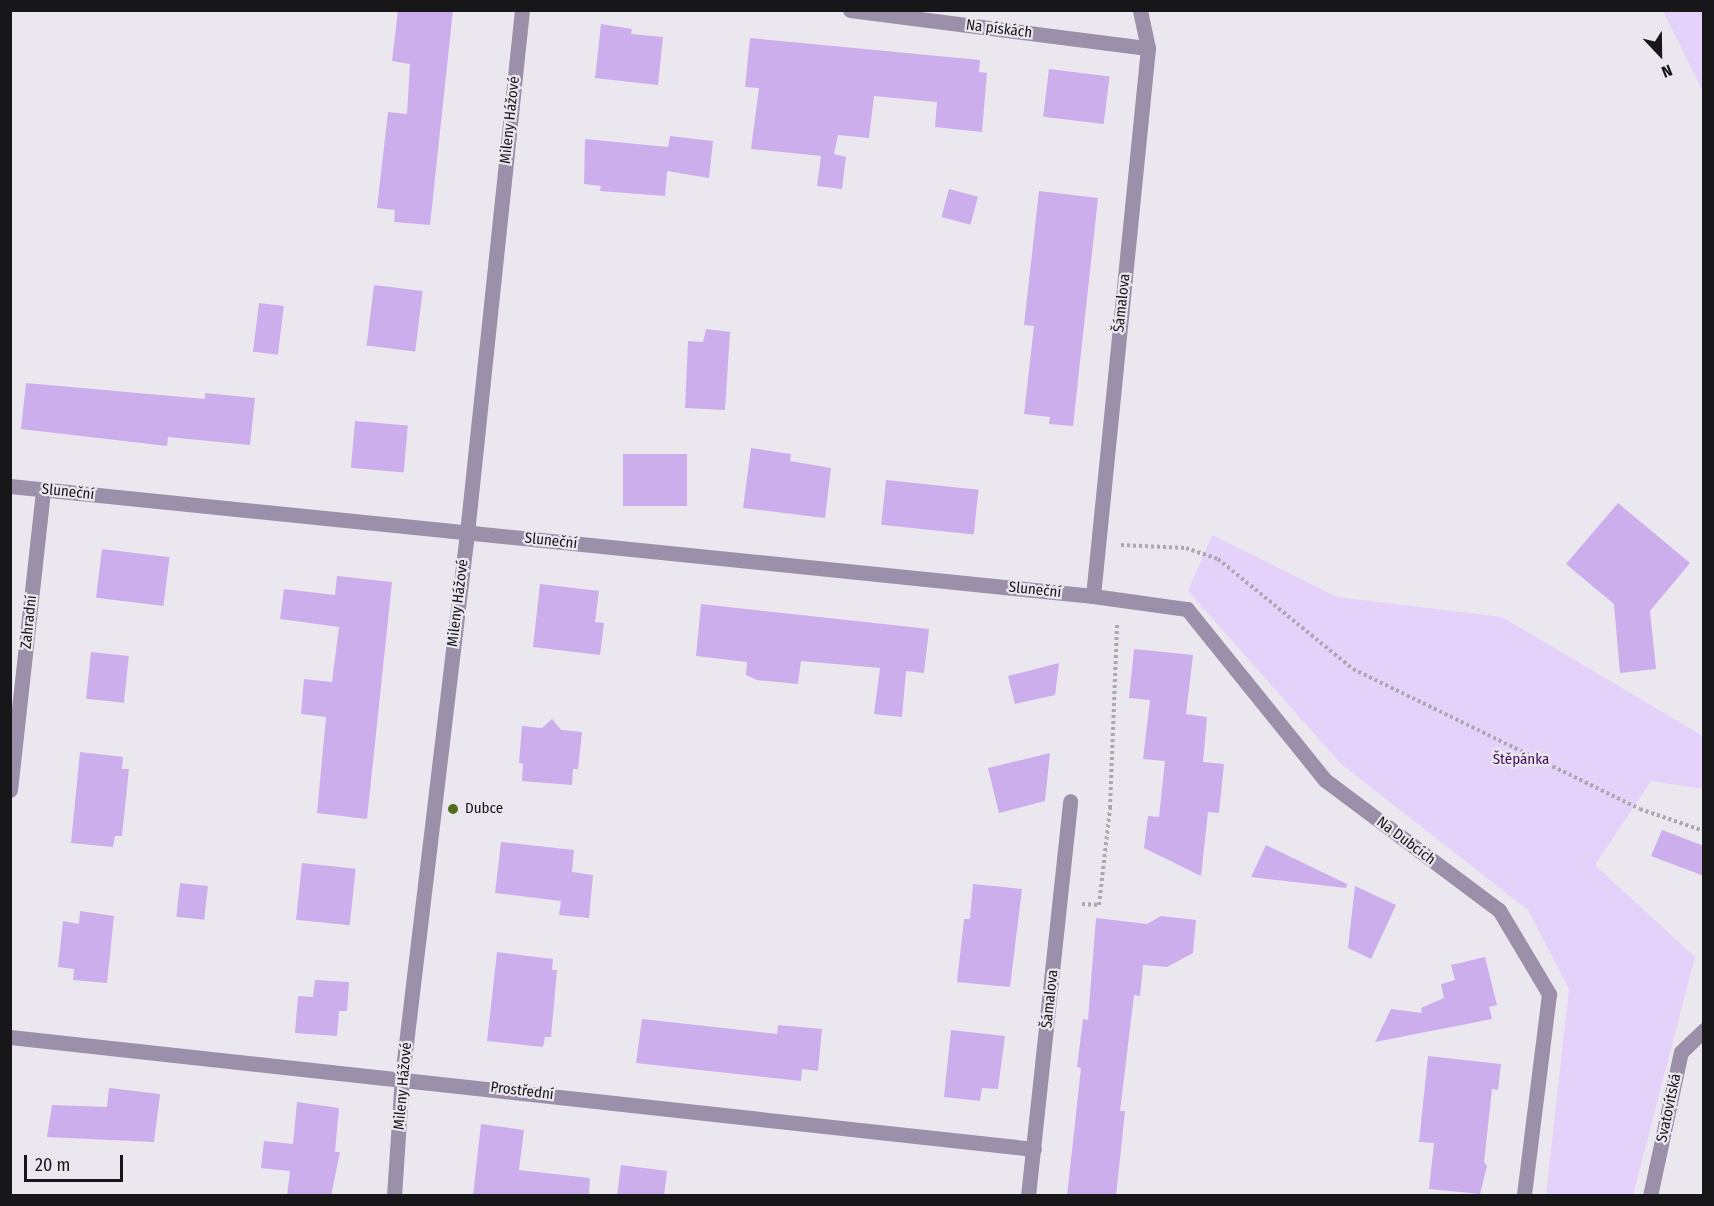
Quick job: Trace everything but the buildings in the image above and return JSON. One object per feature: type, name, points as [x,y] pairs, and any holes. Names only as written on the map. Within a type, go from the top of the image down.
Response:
[{"type":"street","name":"Mileny Hážové","points":[[394,1196],[402,1077],[467,533],[522,10]]},
{"type":"street","name":"Na pískách","points":[[850,10],[1148,48]]},
{"type":"street","name":"Šámalova","points":[[1092,596],[1148,48],[1140,10]]},
{"type":"street","name":"Sluneční","points":[[10,486],[1092,596]]},
{"type":"street","name":"Zahradní","points":[[10,789],[44,489]]},
{"type":"street","name":"Na Dubcích","points":[[1092,596],[1187,609],[1325,780],[1499,910],[1549,994],[1524,1196]]},
{"type":"street","name":"Šámalova","points":[[1028,1196],[1070,801]]},
{"type":"street","name":"Svatovítská","points":[[1650,1196],[1681,1052],[1704,1030]]},
{"type":"street","name":"Prostřední","points":[[10,1037],[402,1077],[1034,1149]]},
{"type":"path","points":[[1098,544],[1186,548],[1218,559],[1353,669],[1640,809],[1704,831]]},
{"type":"path","points":[[1060,902],[1099,905],[1110,808],[1117,619],[1121,599]]},
{"type":"green space","points":[[1663,11],[1703,11],[1703,92],[1672,29]]},
{"type":"green space","name":"Štěpánka","points":[[1212,535],[1337,597],[1502,617],[1703,736],[1703,789],[1651,781],[1595,865],[1695,957],[1633,1195],[1546,1195],[1569,989],[1528,910],[1341,764],[1188,591]]},
{"type":"place","name":"Dubce","points":[[453,809]]}]
